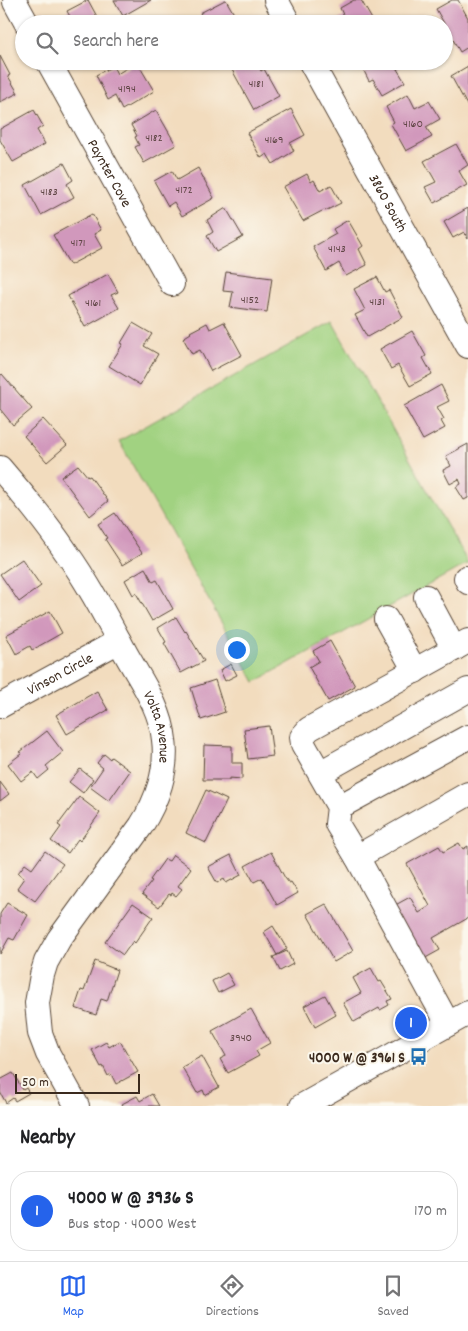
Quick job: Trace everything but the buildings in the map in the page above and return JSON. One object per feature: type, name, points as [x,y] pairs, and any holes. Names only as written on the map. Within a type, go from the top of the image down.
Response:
[{"type":"street","points":[[276,0],[284,15]]},
{"type":"street","points":[[12,4],[20,15]]},
{"type":"street","name":"Paynter Cove","points":[[53,70],[172,284]]},
{"type":"street","name":"3860 South","points":[[315,70],[468,346]]},
{"type":"street","name":"Volta Avenue","points":[[0,468],[35,509],[83,578],[149,696],[160,719],[165,741],[165,763],[160,787],[147,817],[59,938],[46,962],[42,975],[37,1003],[40,1033],[48,1054],[77,1106]]},
{"type":"street","points":[[302,1106],[458,1019],[337,824],[339,807],[303,744],[302,737],[305,732],[461,645],[426,598]]},
{"type":"street","points":[[386,619],[414,671]]},
{"type":"street","name":"Vinson Circle","points":[[0,706],[119,641]]},
{"type":"street","points":[[320,773],[468,690]]},
{"type":"street","points":[[339,807],[468,736]]},
{"type":"street","points":[[357,857],[468,794]]},
{"type":"green space","points":[[332,321],[468,563],[255,682],[119,441]]},
{"type":"place","name":"4000 W @ 3936 S","points":[[411,1023]]},
{"type":"place","name":"4000 W @ 3961 S","points":[[419,1057]]}]
